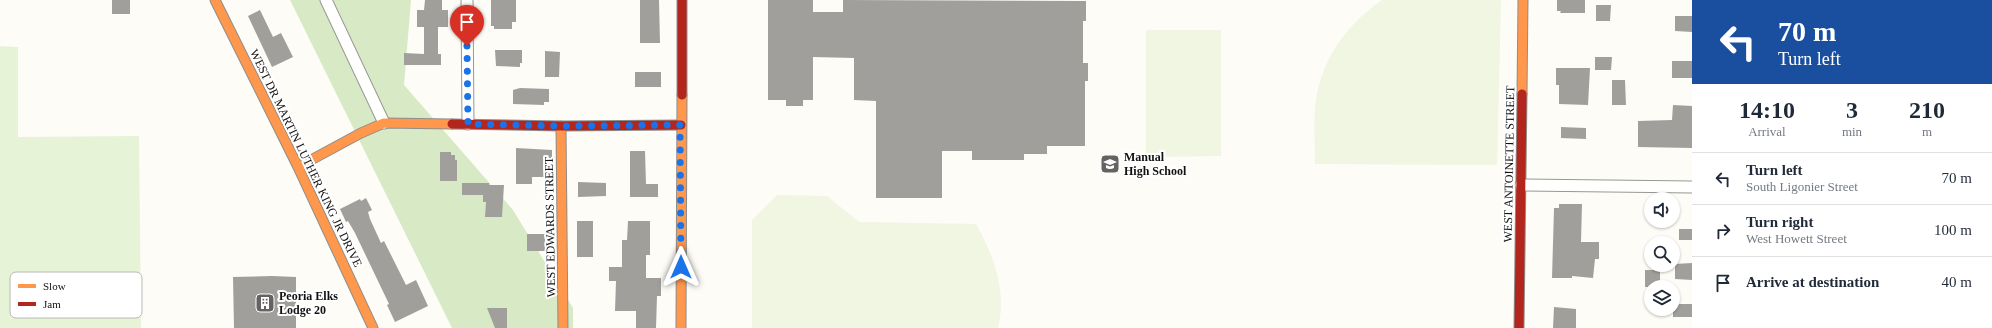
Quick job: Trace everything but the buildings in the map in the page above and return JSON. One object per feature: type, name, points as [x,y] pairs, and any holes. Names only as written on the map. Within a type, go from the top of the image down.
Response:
[{"type":"street","name":"WEST DR MARTIN LUTHER KING JR DRIVE","points":[[215,0],[298,167],[374,328]]},
{"type":"street","points":[[326,0],[384,123]]},
{"type":"street","points":[[467,0],[468,124]]},
{"type":"street","points":[[681,328],[680,125],[682,0]]},
{"type":"street","name":"WEST ANTOINETTE STREET","points":[[1519,328],[1523,0]]},
{"type":"street","points":[[298,167],[361,133],[384,123],[561,126],[680,125]]},
{"type":"street","name":"WEST EDWARDS STREET","points":[[561,126],[564,328]]},
{"type":"street","points":[[1521,185],[1692,187]]},
{"type":"green space","points":[[290,0],[411,0],[404,85],[513,210],[573,308],[573,328],[452,328]]},
{"type":"green space","points":[[1382,0],[1501,0],[1497,165],[1315,164],[1315,108],[1319,85],[1324,70],[1338,43],[1358,19]]},
{"type":"green space","points":[[1146,30],[1221,30],[1221,156],[1146,157]]},
{"type":"green space","points":[[0,46],[18,47],[18,137],[139,136],[140,272],[10,272],[10,318],[141,318],[141,328],[0,328]]},
{"type":"green space","points":[[777,195],[827,196],[859,222],[976,224],[993,261],[1000,287],[1001,301],[998,328],[752,328],[752,220]]},
{"type":"traffic: slow","points":[[215,0],[298,167],[373,328]]},
{"type":"traffic: slow","points":[[1522,94],[1523,0]]},
{"type":"traffic: slow","points":[[681,328],[682,95]]},
{"type":"traffic: slow","points":[[298,167],[361,133],[384,123],[452,124]]},
{"type":"traffic: slow","points":[[561,126],[563,328]]},
{"type":"traffic: jam","points":[[682,0],[682,95]]},
{"type":"traffic: jam","points":[[1519,328],[1522,94]]},
{"type":"traffic: jam","points":[[452,124],[561,126],[681,125]]},
{"type":"place","name":"Manual High School","points":[[1110,164]]},
{"type":"place","name":"Peoria Elks Lodge 20","points":[[265,303]]},
{"type":"route","points":[[467,46],[468,124],[561,126],[680,125],[681,267]]}]
